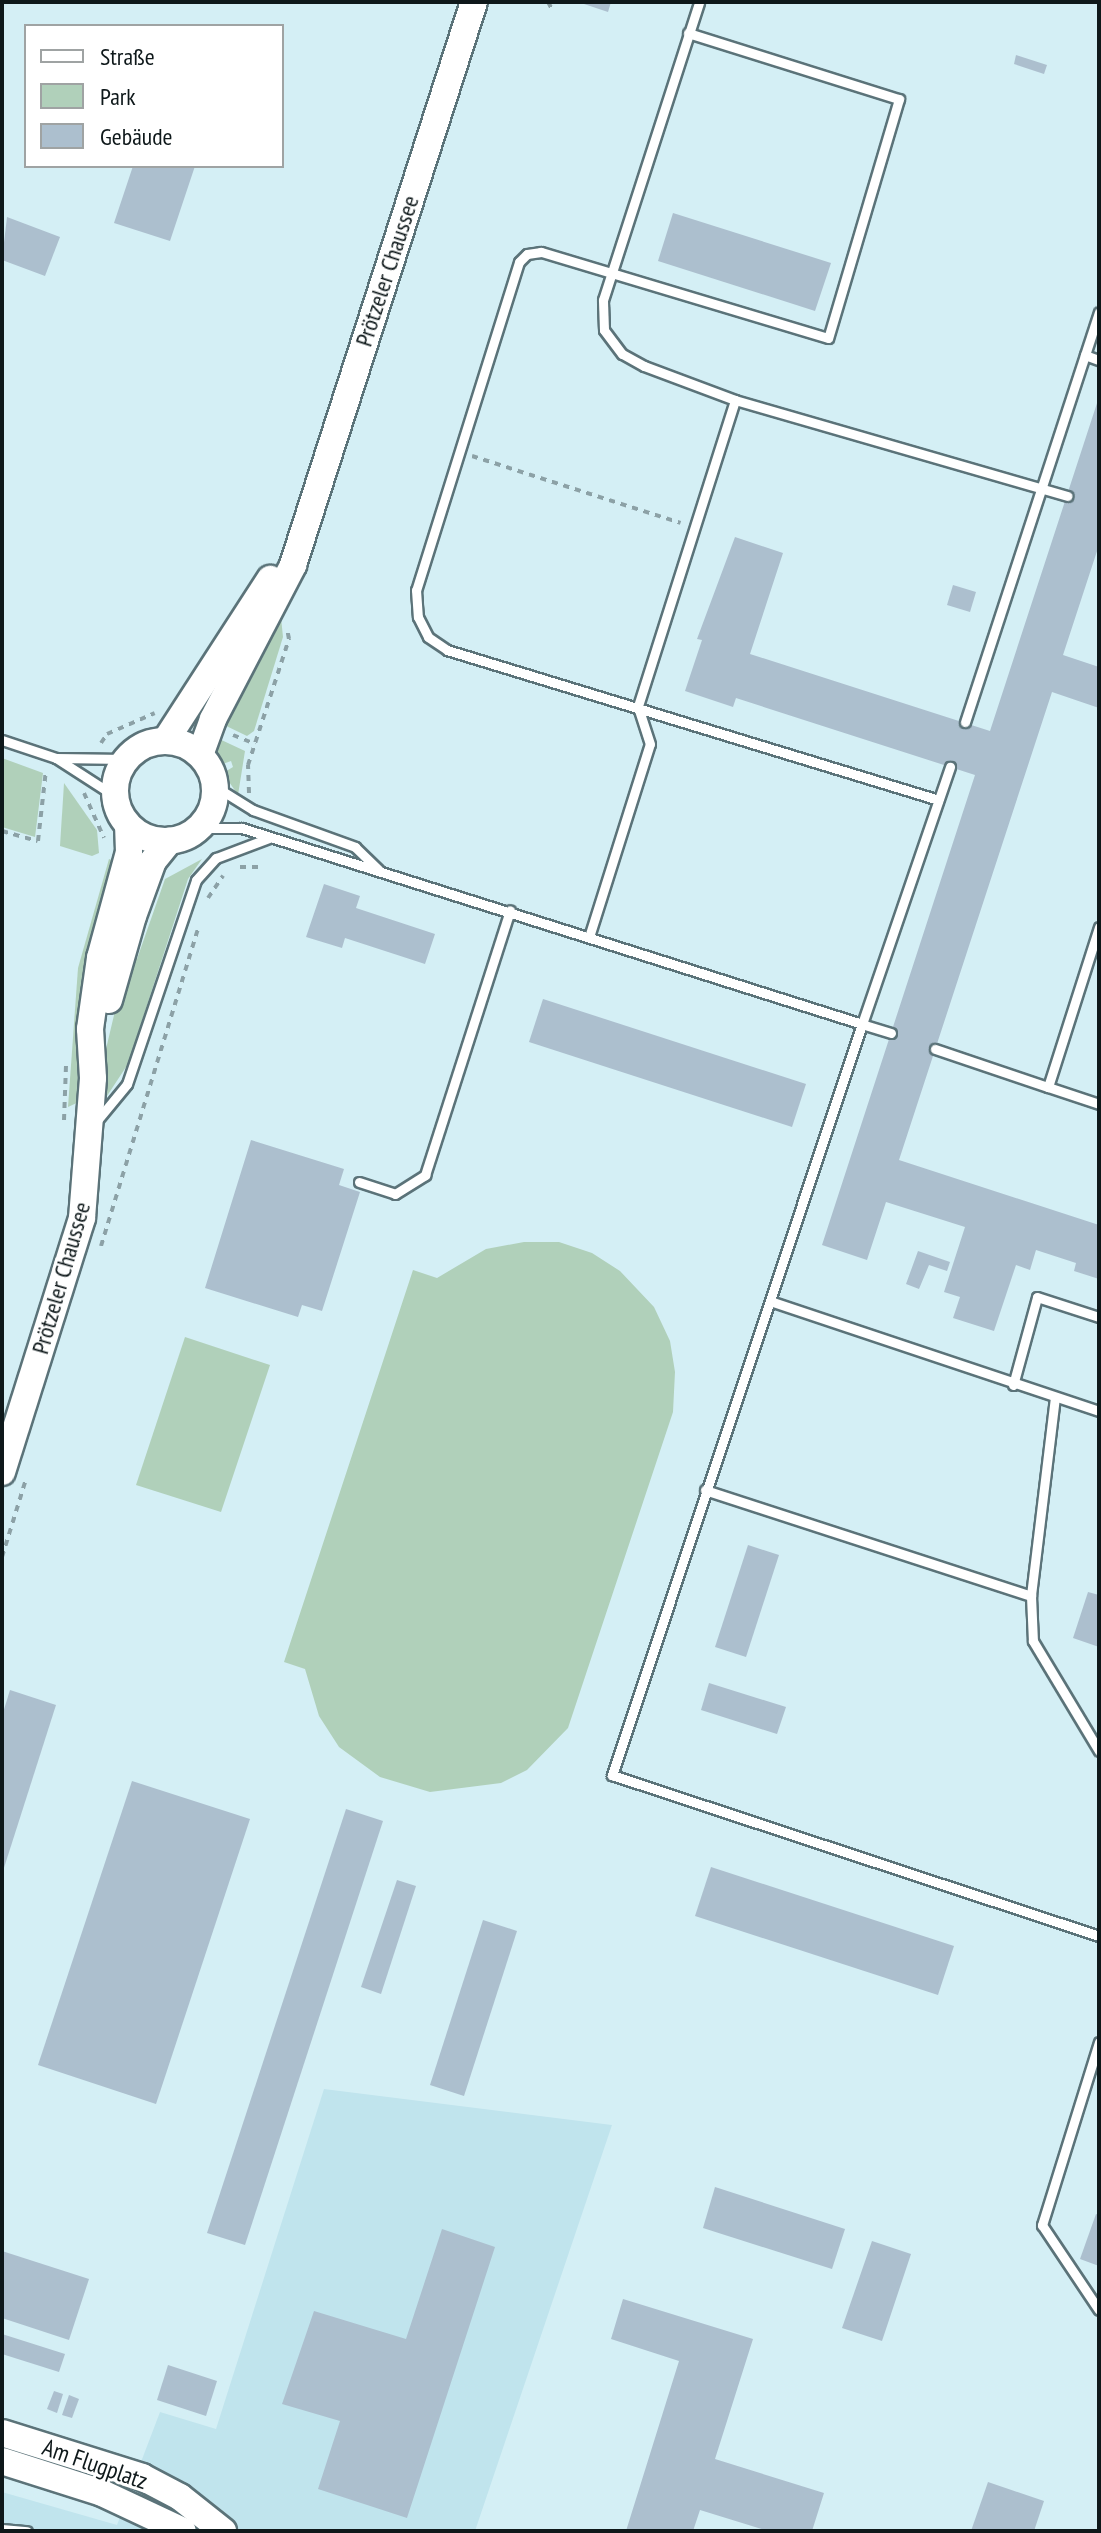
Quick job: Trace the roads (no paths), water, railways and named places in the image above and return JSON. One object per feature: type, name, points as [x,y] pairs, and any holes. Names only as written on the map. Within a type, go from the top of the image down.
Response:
[{"type":"main road","name":"Prötzeler Chaussee","points":[[200,755],[213,719],[293,565],[298,540],[474,2]]},
{"type":"main road","name":"Prötzeler Chaussee","points":[[166,740],[298,540]]},
{"type":"main road","points":[[115,796],[126,759],[144,745],[166,740],[200,755],[216,787],[212,809],[199,828],[169,841],[149,839],[128,825]]},
{"type":"main road","name":"Prötzeler Chaussee","points":[[93,1078],[93,1000],[129,852],[128,825],[115,796]]},
{"type":"main road","name":"Prötzeler Chaussee","points":[[2,1472],[82,1218],[76,1127],[93,1078],[133,916],[153,861],[169,841]]},
{"type":"main road","name":"Am Flugplatz","points":[[2,2433],[142,2477],[180,2497],[223,2531]]},
{"type":"main road","name":"Am Flugplatz","points":[[2,2461],[112,2497],[183,2531]]},
{"type":"lane","points":[[699,2],[603,300],[604,330],[622,354],[735,400],[1039,491],[1067,496]]},
{"type":"lane","points":[[688,33],[899,99],[828,338],[541,252],[519,262],[416,590],[418,617],[428,637],[447,650],[939,800]]},
{"type":"lane","points":[[965,722],[1099,312]]},
{"type":"lane","points":[[1085,355],[1099,360]]},
{"type":"lane","points":[[589,937],[650,744],[638,706],[735,400]]},
{"type":"lane","points":[[2,740],[56,758],[115,796]]},
{"type":"lane","points":[[56,758],[126,759]]},
{"type":"lane","points":[[950,767],[705,1490],[612,1775],[1099,1936]]},
{"type":"lane","points":[[216,787],[253,810],[355,847],[382,872]]},
{"type":"lane","points":[[199,828],[228,825],[510,910],[891,1033]]},
{"type":"lane","points":[[76,1127],[127,1084],[196,880],[216,858],[270,838]]},
{"type":"lane","points":[[359,1182],[395,1194],[425,1175],[510,910]]},
{"type":"lane","points":[[1048,1087],[1099,927]]},
{"type":"lane","points":[[935,1049],[1099,1104]]},
{"type":"lane","points":[[1013,1385],[1037,1297],[1099,1317]]},
{"type":"lane","points":[[770,1301],[1013,1385],[1099,1411]]},
{"type":"lane","points":[[1055,1397],[1031,1596],[1033,1641],[1099,1751]]},
{"type":"lane","points":[[705,1490],[1031,1596]]},
{"type":"lane","points":[[1099,2042],[1042,2225],[1099,2310]]},
{"type":"lane","points":[[2,2529],[27,2531]]}]
